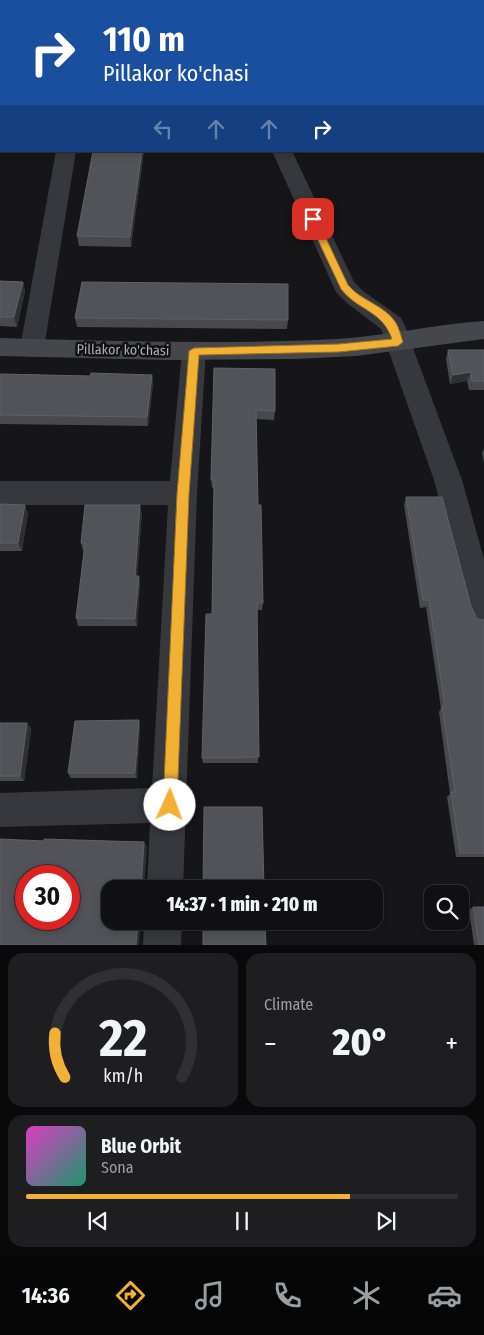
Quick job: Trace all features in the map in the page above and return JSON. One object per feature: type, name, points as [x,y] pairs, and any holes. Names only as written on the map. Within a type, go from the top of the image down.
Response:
[{"type":"street","points":[[32,348],[66,152]]},
{"type":"street","points":[[282,152],[344,286],[351,296],[381,314],[392,324],[448,480],[484,614]]},
{"type":"street","name":"Pillakor ko'chasi","points":[[0,347],[194,351],[339,348],[398,342],[457,331],[484,330]]},
{"type":"street","points":[[166,880],[183,494],[194,351]]},
{"type":"street","points":[[0,493],[183,494]]},
{"type":"street","points":[[0,810],[170,805]]},
{"type":"street","points":[[162,945],[163,930]]},
{"type":"building","points":[[93,152],[142,152],[130,237],[77,236]]},
{"type":"building","points":[[0,281],[23,282],[14,317],[0,317]]},
{"type":"building","points":[[82,282],[288,284],[288,320],[75,318]]},
{"type":"building","points":[[448,350],[484,350],[484,381],[472,381],[471,372],[453,375]]},
{"type":"building","points":[[214,368],[275,369],[275,411],[256,410],[258,505],[261,505],[263,603],[257,603],[259,757],[202,758],[206,614],[212,614],[214,480],[211,480]]},
{"type":"building","points":[[91,373],[152,375],[147,417],[0,415],[0,374],[90,376]]},
{"type":"building","points":[[406,497],[442,497],[471,606],[477,619],[484,620],[484,853],[460,853],[451,792],[455,792],[442,706],[445,706],[429,600],[423,600]]},
{"type":"building","points":[[0,504],[25,505],[18,543],[0,543]]},
{"type":"building","points":[[85,505],[140,505],[135,576],[139,576],[135,619],[76,618],[85,543],[81,543]]},
{"type":"building","points":[[139,720],[135,773],[68,773],[75,721]]},
{"type":"building","points":[[0,723],[27,723],[20,776],[0,776]]},
{"type":"building","points":[[204,807],[262,807],[264,880],[203,880]]},
{"type":"building","points":[[0,839],[144,842],[142,880],[101,880],[101,930],[137,930],[136,945],[0,945]]},
{"type":"building","points":[[473,907],[484,907],[484,945],[479,945]]},
{"type":"building","points":[[203,930],[265,930],[266,945],[203,945]]},
{"type":"route","points":[[170,805],[183,494],[194,351],[339,348],[398,342],[392,324],[381,314],[351,296],[344,286],[313,219]]}]
